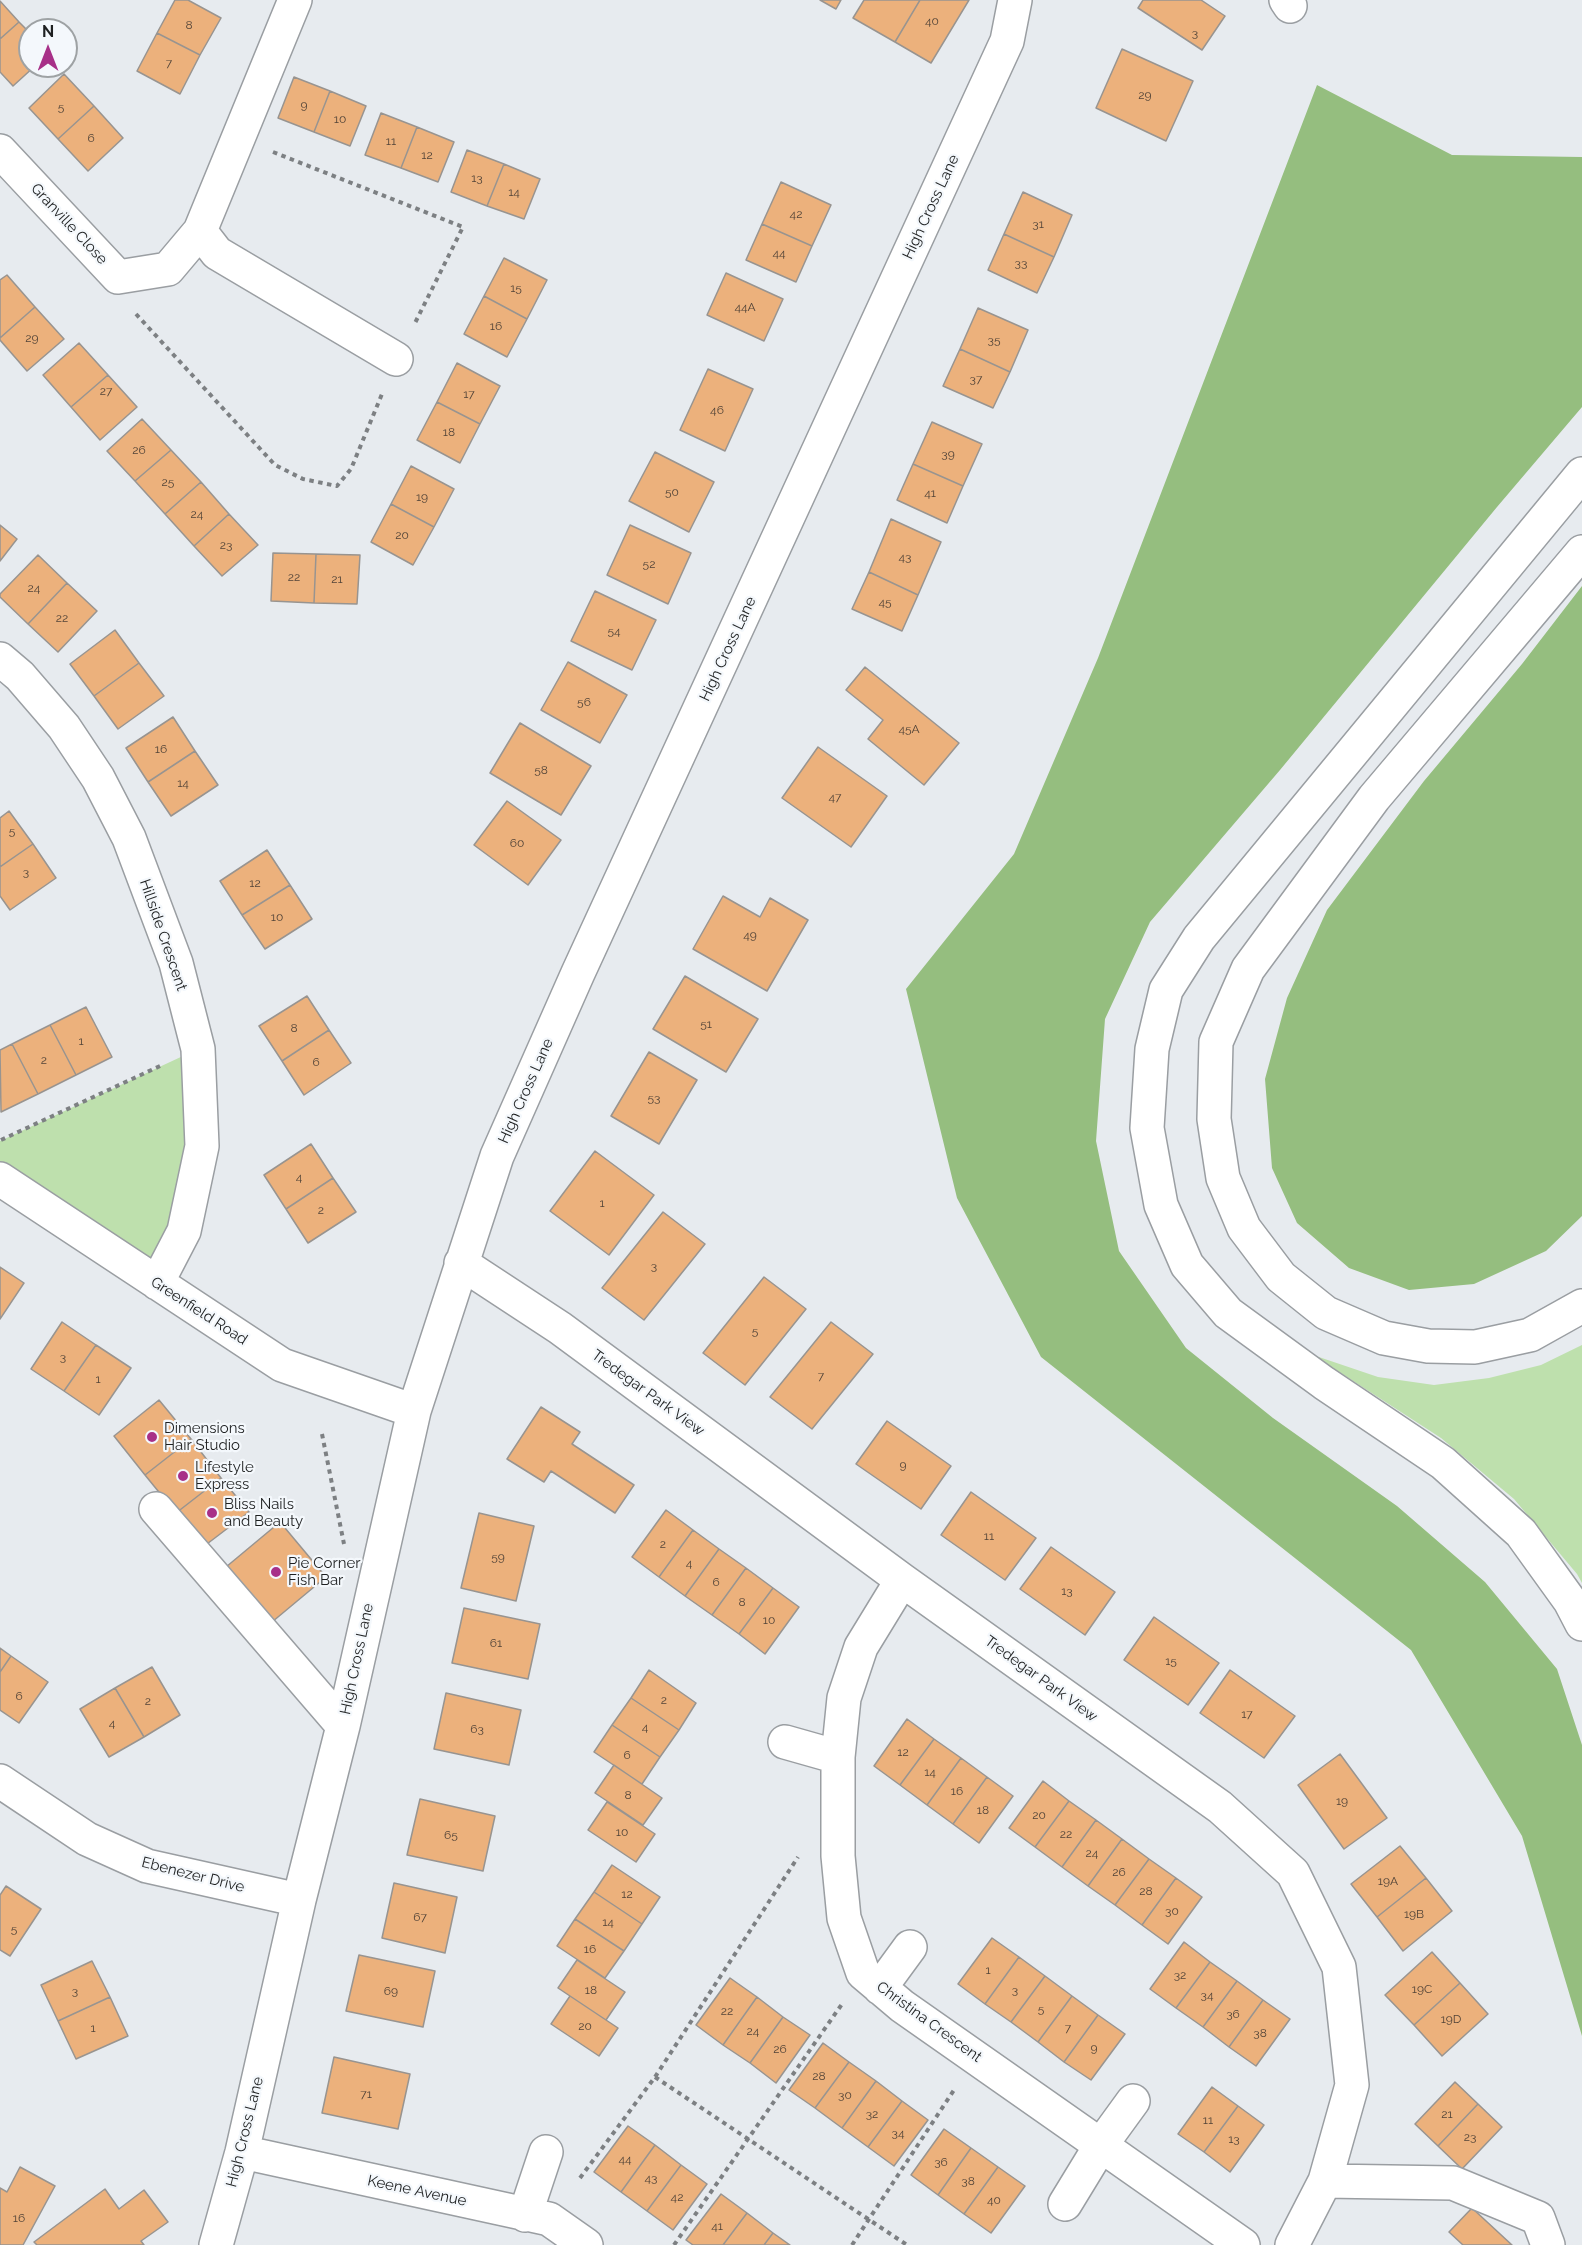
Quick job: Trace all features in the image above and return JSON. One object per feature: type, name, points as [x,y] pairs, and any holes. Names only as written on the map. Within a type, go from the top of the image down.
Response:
[{"type":"main road","name":"Granville Close","points":[[0,151],[118,278],[168,269],[200,231],[295,0]]},
{"type":"main road","name":"High Cross Lane","points":[[216,2245],[242,2152],[343,1726],[414,1411],[498,1156],[578,973],[1007,41],[1015,0]]},
{"type":"main road","points":[[200,231],[217,253],[396,359]]},
{"type":"main road","points":[[1582,474],[1199,938],[1166,990],[1152,1049],[1147,1128],[1161,1205],[1187,1265],[1228,1313],[1323,1383],[1443,1463],[1458,1476],[1521,1533],[1570,1601],[1582,1624]]},
{"type":"main road","points":[[1582,552],[1374,798],[1248,969],[1216,1042],[1214,1119],[1223,1178],[1244,1227],[1281,1277],[1326,1313],[1384,1338],[1428,1346],[1474,1347],[1530,1335],[1582,1306]]},
{"type":"main road","name":"Hillside Crescent","points":[[0,659],[20,676],[64,727],[98,778],[114,808],[129,838],[176,963],[198,1049],[202,1146],[184,1231],[157,1283]]},
{"type":"main road","name":"Greenfield Road","points":[[0,1179],[282,1365],[414,1411]]},
{"type":"main road","name":"Tredegar Park View","points":[[461,1263],[560,1328],[902,1580],[1220,1807],[1293,1873],[1339,1967],[1352,2085],[1325,2181],[1292,2245]]},
{"type":"main road","points":[[156,1509],[343,1726]]},
{"type":"main road","name":"Christina Crescent","points":[[902,1580],[861,1647],[844,1698],[838,1757],[838,1856],[844,1918],[872,1980],[902,2006],[1243,2245]]},
{"type":"main road","points":[[785,1742],[838,1757]]},
{"type":"main road","name":"Ebenezer Drive","points":[[0,1781],[87,1839],[147,1866],[300,1900]]},
{"type":"main road","points":[[872,1980],[910,1947]]},
{"type":"main road","points":[[1065,2204],[1101,2145],[1133,2101]]},
{"type":"main road","name":"Keene Avenue","points":[[242,2152],[537,2217],[586,2245]]},
{"type":"main road","points":[[537,2217],[546,2152]]},
{"type":"main road","points":[[1325,2181],[1453,2183],[1538,2218],[1548,2245]]},
{"type":"path","points":[[0,1141],[198,1049]]},
{"type":"path","points":[[322,1434],[344,1546]]},
{"type":"path","points":[[537,2217],[656,2077],[799,1855]]},
{"type":"path","points":[[674,2245],[749,2139],[872,1980]]},
{"type":"path","points":[[852,2245],[976,2057]]},
{"type":"path","points":[[656,2077],[907,2245]]},
{"type":"green space","points":[[1317,85],[1452,155],[1582,157],[1582,407],[1280,770],[1150,922],[1105,1019],[1096,1141],[1119,1251],[1186,1348],[1273,1418],[1397,1506],[1485,1582],[1557,1669],[1582,1745],[1582,2036],[1522,1836],[1411,1650],[1041,1357],[957,1198],[906,989],[1014,854],[1098,658]]},
{"type":"green space","points":[[1582,586],[1582,1216],[1546,1251],[1474,1284],[1409,1290],[1349,1268],[1297,1223],[1272,1168],[1265,1079],[1287,998],[1327,910],[1424,781],[1522,664]]},
{"type":"green space","points":[[198,1049],[202,1146],[157,1283],[0,1179],[0,1141]]},
{"type":"green space","points":[[1582,1345],[1582,1583],[1514,1499],[1441,1438],[1313,1355],[1378,1377],[1434,1385],[1489,1378],[1541,1365]]},
{"type":"building","points":[[175,0],[188,0],[221,18],[200,55],[157,33]]},
{"type":"building","points":[[820,0],[841,0],[836,9]]},
{"type":"building","points":[[864,0],[920,0],[895,42],[853,18]]},
{"type":"building","points":[[920,0],[969,0],[931,63],[895,42]]},
{"type":"building","points":[[1143,0],[1201,0],[1225,16],[1202,50],[1138,8]]},
{"type":"building","points":[[0,1],[18,23],[0,39]]},
{"type":"building","points":[[18,23],[18,78],[22,78],[13,86],[0,72],[0,39]]},
{"type":"building","points":[[157,33],[200,55],[180,94],[137,71]]},
{"type":"building","points":[[1122,49],[1193,81],[1166,141],[1096,108]]},
{"type":"building","points":[[294,77],[330,91],[314,132],[278,118]]},
{"type":"building","points":[[60,78],[68,78],[94,106],[58,139],[29,108]]},
{"type":"building","points":[[330,91],[366,106],[350,146],[314,132]]},
{"type":"building","points":[[94,106],[123,138],[88,171],[58,139]]},
{"type":"building","points":[[381,113],[417,127],[401,168],[365,155]]},
{"type":"building","points":[[417,127],[454,142],[438,182],[401,168]]},
{"type":"building","points":[[467,150],[504,164],[487,206],[451,192]]},
{"type":"building","points":[[504,164],[540,179],[524,219],[487,206]]},
{"type":"building","points":[[781,182],[831,205],[812,246],[762,224]]},
{"type":"building","points":[[1023,192],[1072,215],[1054,257],[1004,234]]},
{"type":"building","points":[[762,224],[812,246],[796,282],[746,260]]},
{"type":"building","points":[[1004,234],[1054,257],[1037,293],[988,270]]},
{"type":"building","points":[[504,258],[547,280],[527,319],[484,296]]},
{"type":"building","points":[[726,273],[783,299],[764,341],[707,315]]},
{"type":"building","points":[[7,275],[35,307],[0,338],[0,280]]},
{"type":"building","points":[[484,296],[527,319],[507,357],[464,334]]},
{"type":"building","points":[[35,307],[64,339],[27,371],[0,338]]},
{"type":"building","points":[[978,308],[1028,330],[1010,372],[960,349]]},
{"type":"building","points":[[79,343],[108,375],[71,407],[43,375]]},
{"type":"building","points":[[960,349],[1010,372],[993,408],[943,386]]},
{"type":"building","points":[[457,363],[500,386],[480,424],[437,402]]},
{"type":"building","points":[[708,369],[753,389],[725,451],[680,430]]},
{"type":"building","points":[[108,375],[137,407],[100,440],[71,407]]},
{"type":"building","points":[[437,402],[480,424],[460,463],[417,440]]},
{"type":"building","points":[[142,419],[171,450],[135,481],[107,451]]},
{"type":"building","points":[[932,422],[982,444],[963,486],[913,464]]},
{"type":"building","points":[[171,450],[201,482],[165,514],[135,481]]},
{"type":"building","points":[[655,452],[714,482],[689,532],[629,501]]},
{"type":"building","points":[[913,464],[963,486],[947,523],[897,500]]},
{"type":"building","points":[[411,466],[454,489],[434,527],[391,504]]},
{"type":"building","points":[[201,482],[229,514],[194,546],[165,514]]},
{"type":"building","points":[[391,504],[434,527],[413,565],[371,542]]},
{"type":"building","points":[[229,514],[258,545],[222,576],[194,546]]},
{"type":"building","points":[[891,519],[941,542],[918,595],[869,572]]},
{"type":"building","points":[[0,525],[17,539],[0,561]]},
{"type":"building","points":[[630,525],[691,553],[668,604],[607,575]]},
{"type":"building","points":[[273,553],[316,554],[314,603],[271,601]]},
{"type":"building","points":[[316,554],[360,555],[357,604],[314,603]]},
{"type":"building","points":[[38,555],[67,583],[28,624],[0,597],[0,594]]},
{"type":"building","points":[[869,572],[918,595],[902,631],[852,609]]},
{"type":"building","points":[[67,583],[97,611],[58,652],[28,624]]},
{"type":"building","points":[[595,591],[656,620],[632,670],[571,641]]},
{"type":"building","points":[[115,630],[139,663],[94,696],[70,664]]},
{"type":"building","points":[[568,662],[627,695],[600,743],[541,710]]},
{"type":"building","points":[[139,663],[164,696],[118,729],[94,696]]},
{"type":"building","points":[[865,667],[959,743],[924,785],[868,739],[883,720],[846,690]]},
{"type":"building","points":[[173,717],[195,751],[148,782],[126,748]]},
{"type":"building","points":[[520,723],[591,766],[561,815],[490,773]]},
{"type":"building","points":[[818,747],[887,796],[851,847],[782,798]]},
{"type":"building","points":[[195,751],[218,785],[171,816],[148,782]]},
{"type":"building","points":[[507,801],[561,840],[528,885],[474,845]]},
{"type":"building","points":[[9,811],[33,844],[0,867],[0,818]]},
{"type":"building","points":[[33,844],[56,878],[10,910],[0,896],[0,867]]},
{"type":"building","points":[[267,850],[290,885],[242,915],[220,881]]},
{"type":"building","points":[[290,885],[312,919],[265,949],[242,915]]},
{"type":"building","points":[[723,896],[760,917],[770,898],[808,920],[767,991],[693,949]]},
{"type":"building","points":[[685,976],[758,1019],[726,1072],[653,1029]]},
{"type":"building","points":[[307,996],[329,1030],[282,1061],[259,1026]]},
{"type":"building","points":[[86,1007],[112,1057],[76,1075],[50,1025]]},
{"type":"building","points":[[50,1025],[76,1075],[38,1094],[12,1044]]},
{"type":"building","points":[[329,1030],[351,1063],[304,1095],[282,1061]]},
{"type":"building","points":[[12,1044],[38,1094],[1,1112],[0,1050]]},
{"type":"building","points":[[649,1052],[697,1080],[659,1144],[611,1116]]},
{"type":"building","points":[[311,1144],[333,1178],[286,1209],[264,1175]]},
{"type":"building","points":[[595,1151],[654,1195],[609,1255],[550,1211]]},
{"type":"building","points":[[333,1178],[356,1212],[308,1243],[286,1209]]},
{"type":"building","points":[[663,1212],[705,1244],[644,1320],[602,1288]]},
{"type":"building","points":[[0,1267],[24,1283],[0,1319]]},
{"type":"building","points":[[764,1277],[806,1309],[745,1385],[703,1353]]},
{"type":"building","points":[[62,1322],[96,1345],[64,1391],[31,1369]]},
{"type":"building","points":[[831,1322],[873,1354],[812,1429],[770,1397]]},
{"type":"building","points":[[96,1345],[131,1368],[99,1415],[64,1391]]},
{"type":"building","name":"Dimensions Hair Studio","points":[[159,1400],[191,1439],[145,1475],[114,1436]]},
{"type":"building","points":[[541,1407],[580,1432],[572,1444],[634,1485],[615,1513],[551,1471],[544,1482],[507,1459]]},
{"type":"building","points":[[887,1421],[951,1466],[921,1509],[856,1464]]},
{"type":"building","name":"Lifestyle Express","points":[[191,1439],[221,1478],[176,1513],[145,1475]]},
{"type":"building","name":"Bliss Nails and Beauty","points":[[221,1478],[249,1512],[203,1547],[176,1513]]},
{"type":"building","points":[[971,1492],[1036,1538],[1005,1580],[941,1535]]},
{"type":"building","points":[[666,1510],[693,1530],[659,1577],[632,1557]]},
{"type":"building","points":[[479,1513],[534,1526],[516,1601],[461,1588]]},
{"type":"building","name":"Pie Corner Fish Bar","points":[[280,1522],[326,1577],[272,1622],[226,1567]]},
{"type":"building","points":[[693,1530],[719,1549],[685,1596],[659,1577]]},
{"type":"building","points":[[1051,1547],[1115,1592],[1085,1635],[1020,1589]]},
{"type":"building","points":[[719,1549],[746,1568],[712,1615],[685,1596]]},
{"type":"building","points":[[746,1568],[773,1588],[739,1634],[712,1615]]},
{"type":"building","points":[[773,1588],[799,1607],[765,1654],[739,1634]]},
{"type":"building","points":[[464,1608],[540,1624],[528,1679],[452,1663]]},
{"type":"building","points":[[1154,1617],[1219,1663],[1188,1705],[1124,1660]]},
{"type":"building","points":[[0,1648],[11,1656],[0,1672]]},
{"type":"building","points":[[11,1656],[48,1682],[19,1723],[0,1710],[0,1672]]},
{"type":"building","points":[[152,1667],[180,1715],[144,1737],[115,1688]]},
{"type":"building","points":[[649,1670],[696,1703],[679,1730],[631,1698]]},
{"type":"building","points":[[1230,1670],[1295,1716],[1264,1758],[1200,1713]]},
{"type":"building","points":[[115,1688],[144,1737],[109,1757],[80,1709]]},
{"type":"building","points":[[446,1693],[521,1710],[509,1765],[434,1749]]},
{"type":"building","points":[[631,1698],[679,1730],[660,1757],[612,1725]]},
{"type":"building","points":[[907,1719],[934,1739],[900,1785],[874,1766]]},
{"type":"building","points":[[612,1725],[660,1757],[642,1784],[594,1752]]},
{"type":"building","points":[[934,1739],[961,1758],[927,1805],[900,1785]]},
{"type":"building","points":[[1340,1754],[1387,1818],[1344,1849],[1298,1785]]},
{"type":"building","points":[[961,1758],[987,1777],[953,1824],[927,1805]]},
{"type":"building","points":[[614,1765],[662,1798],[643,1825],[595,1793]]},
{"type":"building","points":[[987,1777],[1013,1796],[979,1843],[953,1824]]},
{"type":"building","points":[[1043,1781],[1069,1801],[1035,1847],[1009,1828]]},
{"type":"building","points":[[420,1799],[495,1816],[483,1871],[407,1855]]},
{"type":"building","points":[[1069,1801],[1096,1820],[1062,1867],[1035,1847]]},
{"type":"building","points":[[607,1802],[655,1834],[636,1862],[588,1830]]},
{"type":"building","points":[[1096,1820],[1122,1839],[1088,1886],[1062,1867]]},
{"type":"building","points":[[1122,1839],[1149,1859],[1115,1905],[1088,1886]]},
{"type":"building","points":[[1400,1846],[1426,1878],[1377,1917],[1351,1884]]},
{"type":"building","points":[[1149,1859],[1176,1878],[1142,1925],[1115,1905]]},
{"type":"building","points":[[612,1865],[660,1897],[642,1924],[594,1892]]},
{"type":"building","points":[[1176,1878],[1202,1897],[1168,1944],[1142,1925]]},
{"type":"building","points":[[1426,1878],[1452,1911],[1403,1951],[1377,1917]]},
{"type":"building","points":[[394,1883],[457,1897],[445,1953],[382,1938]]},
{"type":"building","points":[[6,1886],[41,1909],[10,1956],[0,1950],[0,1895]]},
{"type":"building","points":[[594,1892],[642,1924],[624,1951],[575,1919]]},
{"type":"building","points":[[575,1919],[624,1951],[605,1978],[557,1946]]},
{"type":"building","points":[[992,1938],[1019,1957],[985,2004],[958,1984]]},
{"type":"building","points":[[1184,1942],[1210,1962],[1176,2008],[1150,1989]]},
{"type":"building","points":[[1432,1952],[1460,1983],[1414,2025],[1385,1995]]},
{"type":"building","points":[[359,1955],[435,1971],[423,2027],[346,2011]]},
{"type":"building","points":[[1019,1957],[1045,1976],[1011,2022],[985,2004]]},
{"type":"building","points":[[577,1960],[625,1992],[606,2020],[558,1988]]},
{"type":"building","points":[[92,1961],[110,1997],[58,2021],[41,1985]]},
{"type":"building","points":[[1210,1962],[1237,1981],[1203,2027],[1176,2008]]},
{"type":"building","points":[[1045,1976],[1072,1996],[1038,2042],[1011,2022]]},
{"type":"building","points":[[730,1978],[757,1997],[723,2045],[696,2025]]},
{"type":"building","points":[[1237,1981],[1263,2000],[1229,2047],[1203,2027]]},
{"type":"building","points":[[1460,1983],[1488,2014],[1442,2056],[1414,2025]]},
{"type":"building","points":[[570,1996],[618,2028],[599,2056],[551,2024]]},
{"type":"building","points":[[1072,1996],[1098,2015],[1064,2062],[1038,2042]]},
{"type":"building","points":[[110,1997],[128,2036],[76,2059],[58,2021]]},
{"type":"building","points":[[757,1997],[783,2017],[750,2063],[723,2045]]},
{"type":"building","points":[[1263,2000],[1290,2019],[1256,2066],[1229,2047]]},
{"type":"building","points":[[1098,2015],[1125,2034],[1091,2080],[1064,2062]]},
{"type":"building","points":[[783,2017],[810,2035],[776,2083],[750,2063]]},
{"type":"building","points":[[823,2043],[849,2062],[815,2108],[789,2090]]},
{"type":"building","points":[[334,2057],[410,2074],[398,2129],[322,2113]]},
{"type":"building","points":[[849,2062],[876,2081],[842,2128],[815,2108]]},
{"type":"building","points":[[876,2081],[902,2101],[868,2147],[842,2128]]},
{"type":"building","points":[[1455,2082],[1478,2104],[1438,2146],[1415,2124]]},
{"type":"building","points":[[1212,2087],[1238,2106],[1204,2152],[1178,2134]]},
{"type":"building","points":[[902,2101],[928,2120],[894,2166],[868,2147]]},
{"type":"building","points":[[1478,2104],[1502,2127],[1462,2169],[1438,2146]]},
{"type":"building","points":[[1238,2106],[1264,2125],[1230,2172],[1204,2152]]},
{"type":"building","points":[[628,2126],[655,2145],[621,2192],[594,2172]]},
{"type":"building","points":[[944,2129],[971,2148],[938,2195],[911,2175]]},
{"type":"building","points":[[655,2145],[681,2165],[647,2211],[621,2192]]},
{"type":"building","points":[[971,2148],[998,2167],[964,2214],[938,2195]]},
{"type":"building","points":[[681,2165],[707,2184],[673,2230],[647,2211]]},
{"type":"building","points":[[20,2167],[55,2186],[23,2245],[0,2245],[0,2188],[7,2192]]},
{"type":"building","points":[[998,2167],[1025,2186],[991,2233],[964,2214]]},
{"type":"building","points":[[105,2189],[119,2209],[144,2190],[168,2222],[141,2241],[144,2245],[37,2245],[34,2242]]},
{"type":"building","points":[[721,2194],[747,2213],[723,2245],[693,2245],[686,2240]]},
{"type":"building","points":[[1472,2208],[1512,2245],[1463,2245],[1449,2232]]},
{"type":"building","points":[[747,2213],[773,2233],[764,2245],[723,2245]]},
{"type":"building","points":[[773,2233],[790,2245],[764,2245]]},
{"type":"place","name":"Dimensions Hair Studio","points":[[152,1437]]},
{"type":"place","name":"Lifestyle Express","points":[[183,1476]]},
{"type":"place","name":"Bliss Nails and Beauty","points":[[212,1513]]},
{"type":"place","name":"Pie Corner Fish Bar","points":[[276,1572]]}]
